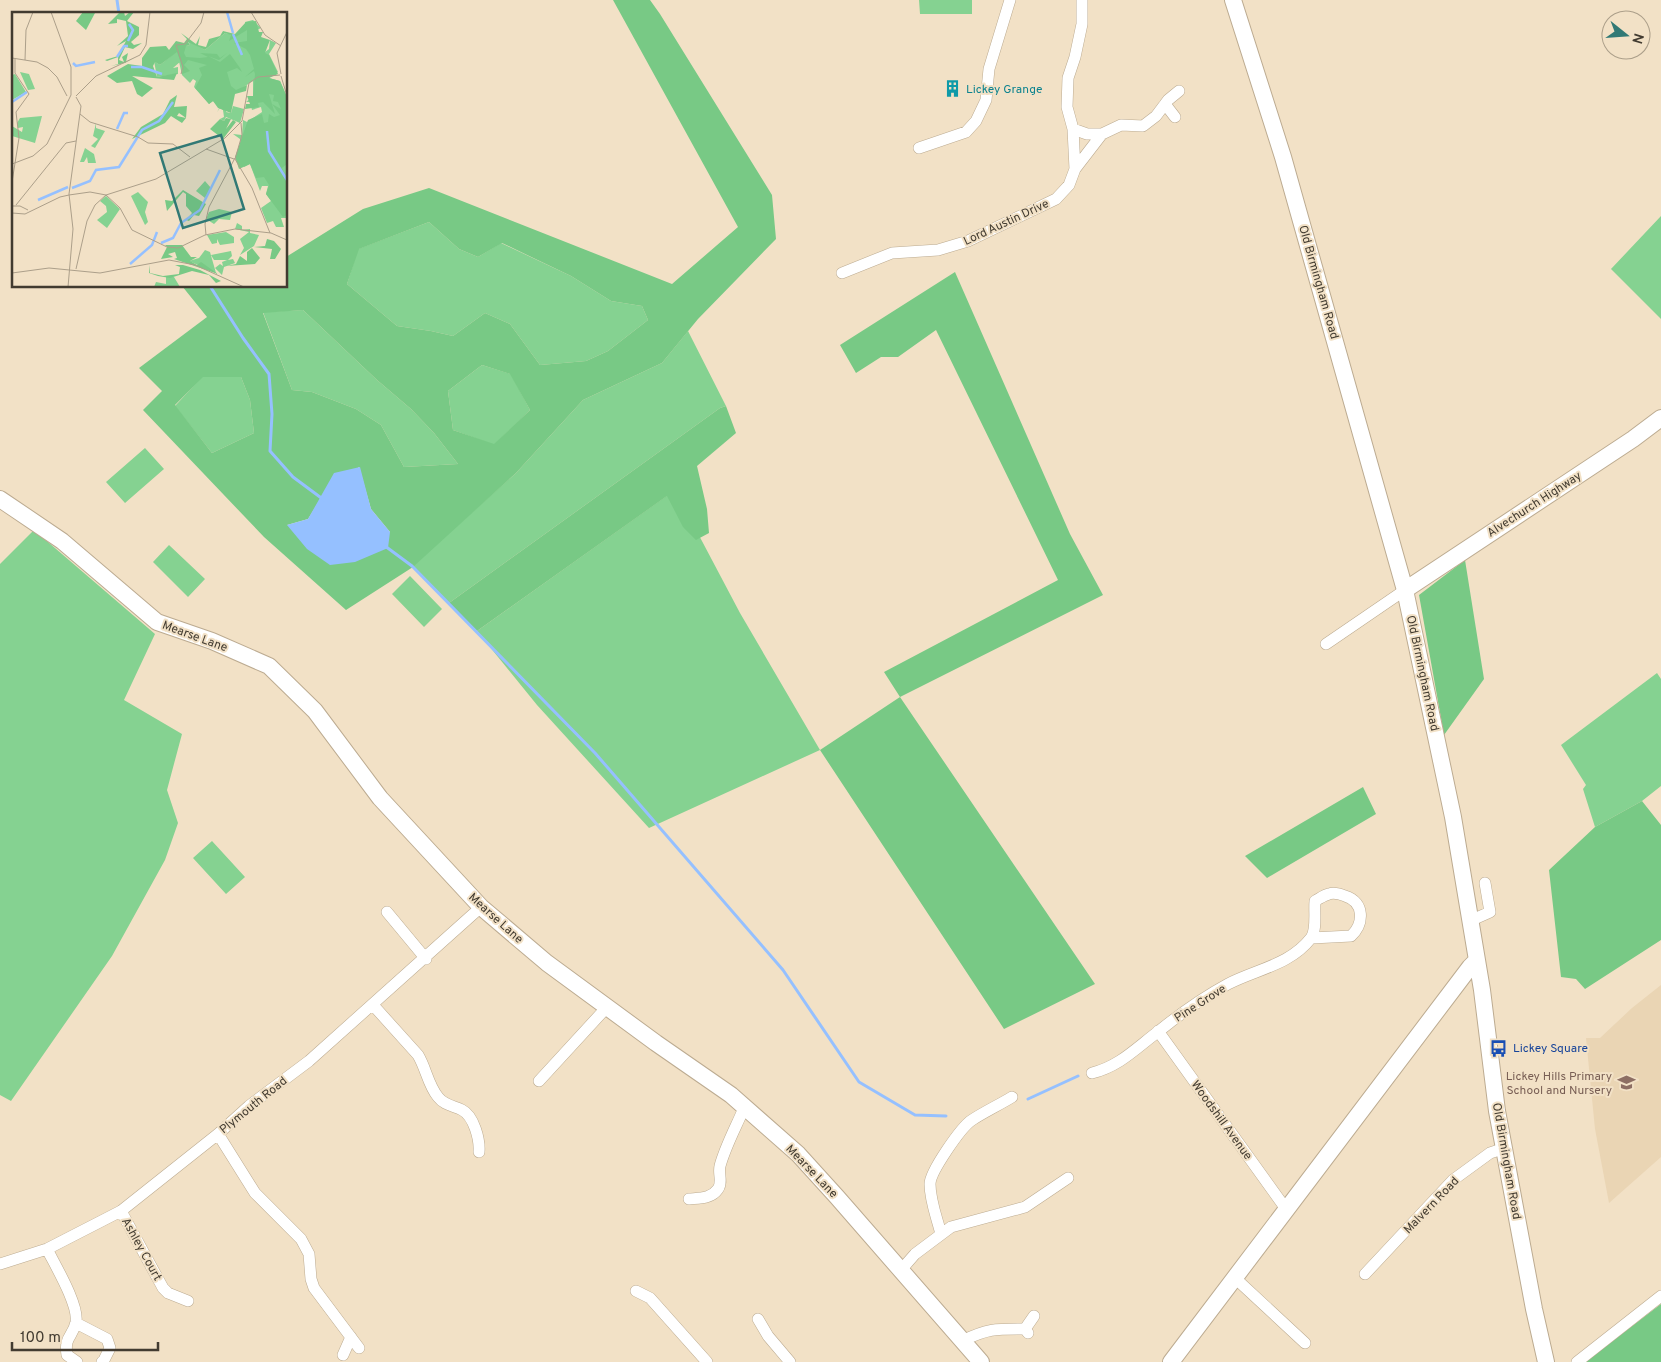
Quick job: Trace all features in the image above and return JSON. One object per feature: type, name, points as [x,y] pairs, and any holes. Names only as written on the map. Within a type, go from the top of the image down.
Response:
[{"type":"street","points":[[919,148],[966,132],[976,121],[986,100],[988,69],[1010,0]]},
{"type":"street","points":[[1075,169],[1073,129],[1067,107],[1068,78],[1075,58],[1082,24],[1082,0]]},
{"type":"street","name":"Old Birmingham Road","points":[[1233,0],[1284,157],[1405,590],[1453,817],[1472,920],[1497,1111],[1534,1309],[1546,1362]]},
{"type":"street","points":[[1073,129],[1087,134],[1102,134],[1121,125],[1143,126],[1156,116],[1165,104],[1179,91]]},
{"type":"street","points":[[1165,104],[1175,117]]},
{"type":"street","name":"Lord Austin Drive","points":[[842,273],[892,252],[938,250],[968,241],[1056,199],[1069,185],[1075,169],[1102,134]]},
{"type":"street","name":"Alvechurch Highway","points":[[1405,590],[1633,439],[1661,418]]},
{"type":"street","name":"Mearse Lane","points":[[0,499],[62,541],[157,622],[212,641],[269,666],[315,711],[380,798],[481,907],[547,963],[731,1095],[798,1154],[837,1196],[981,1362]]},
{"type":"street","points":[[1326,644],[1405,590]]},
{"type":"street","points":[[1472,920],[1490,912],[1485,883]]},
{"type":"street","points":[[1329,893],[1350,897],[1358,904],[1361,915],[1358,929],[1350,936],[1312,938],[1315,928],[1313,914],[1315,901],[1329,893]]},
{"type":"street","name":"Plymouth Road","points":[[0,1264],[47,1249],[121,1211],[218,1134],[249,1106],[309,1061],[426,959],[481,907]]},
{"type":"street","points":[[387,912],[426,959]]},
{"type":"street","name":"Pine Grove","points":[[1092,1074],[1115,1066],[1158,1031],[1229,984],[1287,960],[1312,938]]},
{"type":"street","points":[[1171,1362],[1477,960]]},
{"type":"street","points":[[373,1005],[418,1054],[434,1092],[440,1100],[467,1114],[479,1136],[479,1152]]},
{"type":"street","points":[[539,1082],[607,1007]]},
{"type":"street","name":"Woodshill Avenue","points":[[1158,1031],[1286,1209]]},
{"type":"street","points":[[941,1234],[930,1183],[941,1160],[952,1142],[970,1121],[1012,1097]]},
{"type":"street","points":[[689,1199],[708,1197],[713,1195],[718,1189],[720,1184],[720,1168],[744,1108]]},
{"type":"street","points":[[218,1134],[255,1193],[301,1239],[309,1254],[311,1279],[314,1288],[359,1348]]},
{"type":"street","name":"Malvern Road","points":[[1365,1274],[1453,1180],[1490,1153],[1505,1148]]},
{"type":"street","points":[[901,1270],[914,1254],[950,1227],[1025,1207],[1068,1178]]},
{"type":"street","name":"Ashley Court","points":[[121,1211],[163,1288],[168,1293],[188,1301]]},
{"type":"street","points":[[47,1249],[74,1304],[76,1322],[65,1344],[67,1355],[77,1362]]},
{"type":"street","points":[[1234,1278],[1305,1343]]},
{"type":"street","points":[[636,1291],[650,1298],[706,1362]]},
{"type":"street","points":[[1577,1362],[1661,1296]]},
{"type":"street","points":[[962,1341],[991,1329],[1027,1332],[1034,1316]]},
{"type":"street","points":[[758,1319],[768,1336],[790,1362]]},
{"type":"street","points":[[76,1322],[107,1338],[110,1348],[102,1362]]},
{"type":"street","points":[[343,1355],[351,1337]]},
{"type":"shaded area","name":"Lickey Hills Primary School and Nursery","points":[[1661,985],[1661,1157],[1609,1203],[1595,1129],[1586,1038],[1600,1038],[1632,1008]]},
{"type":"green space","points":[[613,0],[650,0],[772,195],[776,239],[698,319],[662,363],[583,400],[516,473],[413,567],[346,610],[264,537],[143,410],[162,391],[139,368],[207,317],[184,288],[288,288],[288,256],[363,209],[429,188],[672,284],[738,227]],"holes":[[[429,222],[459,249],[478,257],[502,243],[571,276],[611,301],[642,306],[648,320],[608,351],[586,361],[540,365],[510,324],[485,313],[453,336],[397,326],[347,284],[359,249]],[[303,310],[377,380],[411,409],[434,433],[458,464],[404,467],[381,425],[356,409],[312,392],[292,390],[263,313]],[[482,365],[510,374],[530,410],[494,444],[453,430],[448,391]],[[203,377],[241,377],[250,400],[254,433],[212,453],[175,405]],[[359,467],[371,509],[390,532],[287,525],[308,519],[321,498]]]},
{"type":"green space","points":[[919,0],[972,0],[972,14],[920,14]]},
{"type":"green space","points":[[1661,216],[1661,319],[1611,269]]},
{"type":"green space","points":[[429,222],[459,249],[478,257],[501,243],[571,276],[611,301],[642,306],[648,320],[608,351],[586,361],[540,365],[510,324],[485,313],[453,336],[397,326],[347,284],[358,249]]},
{"type":"green space","points":[[955,272],[1070,534],[1103,595],[900,697],[884,672],[1058,580],[936,330],[898,357],[881,357],[856,373],[840,345]]},
{"type":"green space","points":[[303,310],[377,380],[411,409],[434,433],[458,464],[404,467],[381,425],[356,409],[312,392],[292,390],[263,312]]},
{"type":"green space","points":[[688,331],[726,406],[720,408],[449,603],[412,566],[516,473],[583,400],[662,363]]},
{"type":"green space","points":[[482,365],[511,374],[530,410],[494,445],[453,430],[448,391]]},
{"type":"green space","points":[[202,377],[241,377],[250,400],[254,433],[212,453],[175,406]]},
{"type":"green space","points":[[726,406],[736,433],[697,466],[707,509],[709,533],[696,540],[683,527],[667,496],[477,631],[449,603],[720,408]]},
{"type":"green space","points":[[145,448],[164,469],[125,503],[106,482]]},
{"type":"green space","points":[[675,490],[740,613],[820,750],[649,828],[537,705],[477,631]]},
{"type":"green space","points":[[34,530],[155,634],[124,700],[182,734],[167,790],[178,823],[165,860],[112,956],[11,1101],[0,1095],[0,564]]},
{"type":"green space","points":[[169,545],[205,579],[188,597],[153,562]]},
{"type":"green space","points":[[1465,560],[1484,679],[1444,735],[1419,595]]},
{"type":"green space","points":[[410,576],[442,609],[424,627],[392,594]]},
{"type":"green space","points":[[1657,673],[1661,679],[1661,786],[1642,801],[1595,827],[1583,789],[1586,785],[1561,745]]},
{"type":"green space","points":[[900,697],[1095,984],[1004,1029],[820,750]]},
{"type":"green space","points":[[1363,787],[1376,814],[1267,878],[1245,856]]},
{"type":"green space","points":[[1642,801],[1661,825],[1661,940],[1585,989],[1576,979],[1561,977],[1549,870],[1595,827]]},
{"type":"green space","points":[[212,841],[245,877],[226,894],[193,858]]},
{"type":"green space","points":[[1661,1304],[1661,1362],[1585,1362]]},
{"type":"water","points":[[360,467],[371,509],[390,532],[388,548],[355,562],[330,565],[307,549],[287,525],[308,519],[334,473]]},
{"type":"waterway","points":[[117,0],[119,12]]},
{"type":"waterway","points":[[211,288],[243,338],[269,374],[272,414],[270,451],[293,477],[324,500]]},
{"type":"waterway","points":[[385,546],[412,566],[595,753],[783,970],[859,1082],[915,1115],[946,1116]]},
{"type":"waterway","points":[[1028,1099],[1078,1076]]},
{"type":"place","name":"Lickey Grange","points":[[952,89]]},
{"type":"place","name":"Lickey Square","points":[[1499,1048]]},
{"type":"place","name":"Lickey Hills Primary School and Nursery","points":[[1626,1083]]}]
